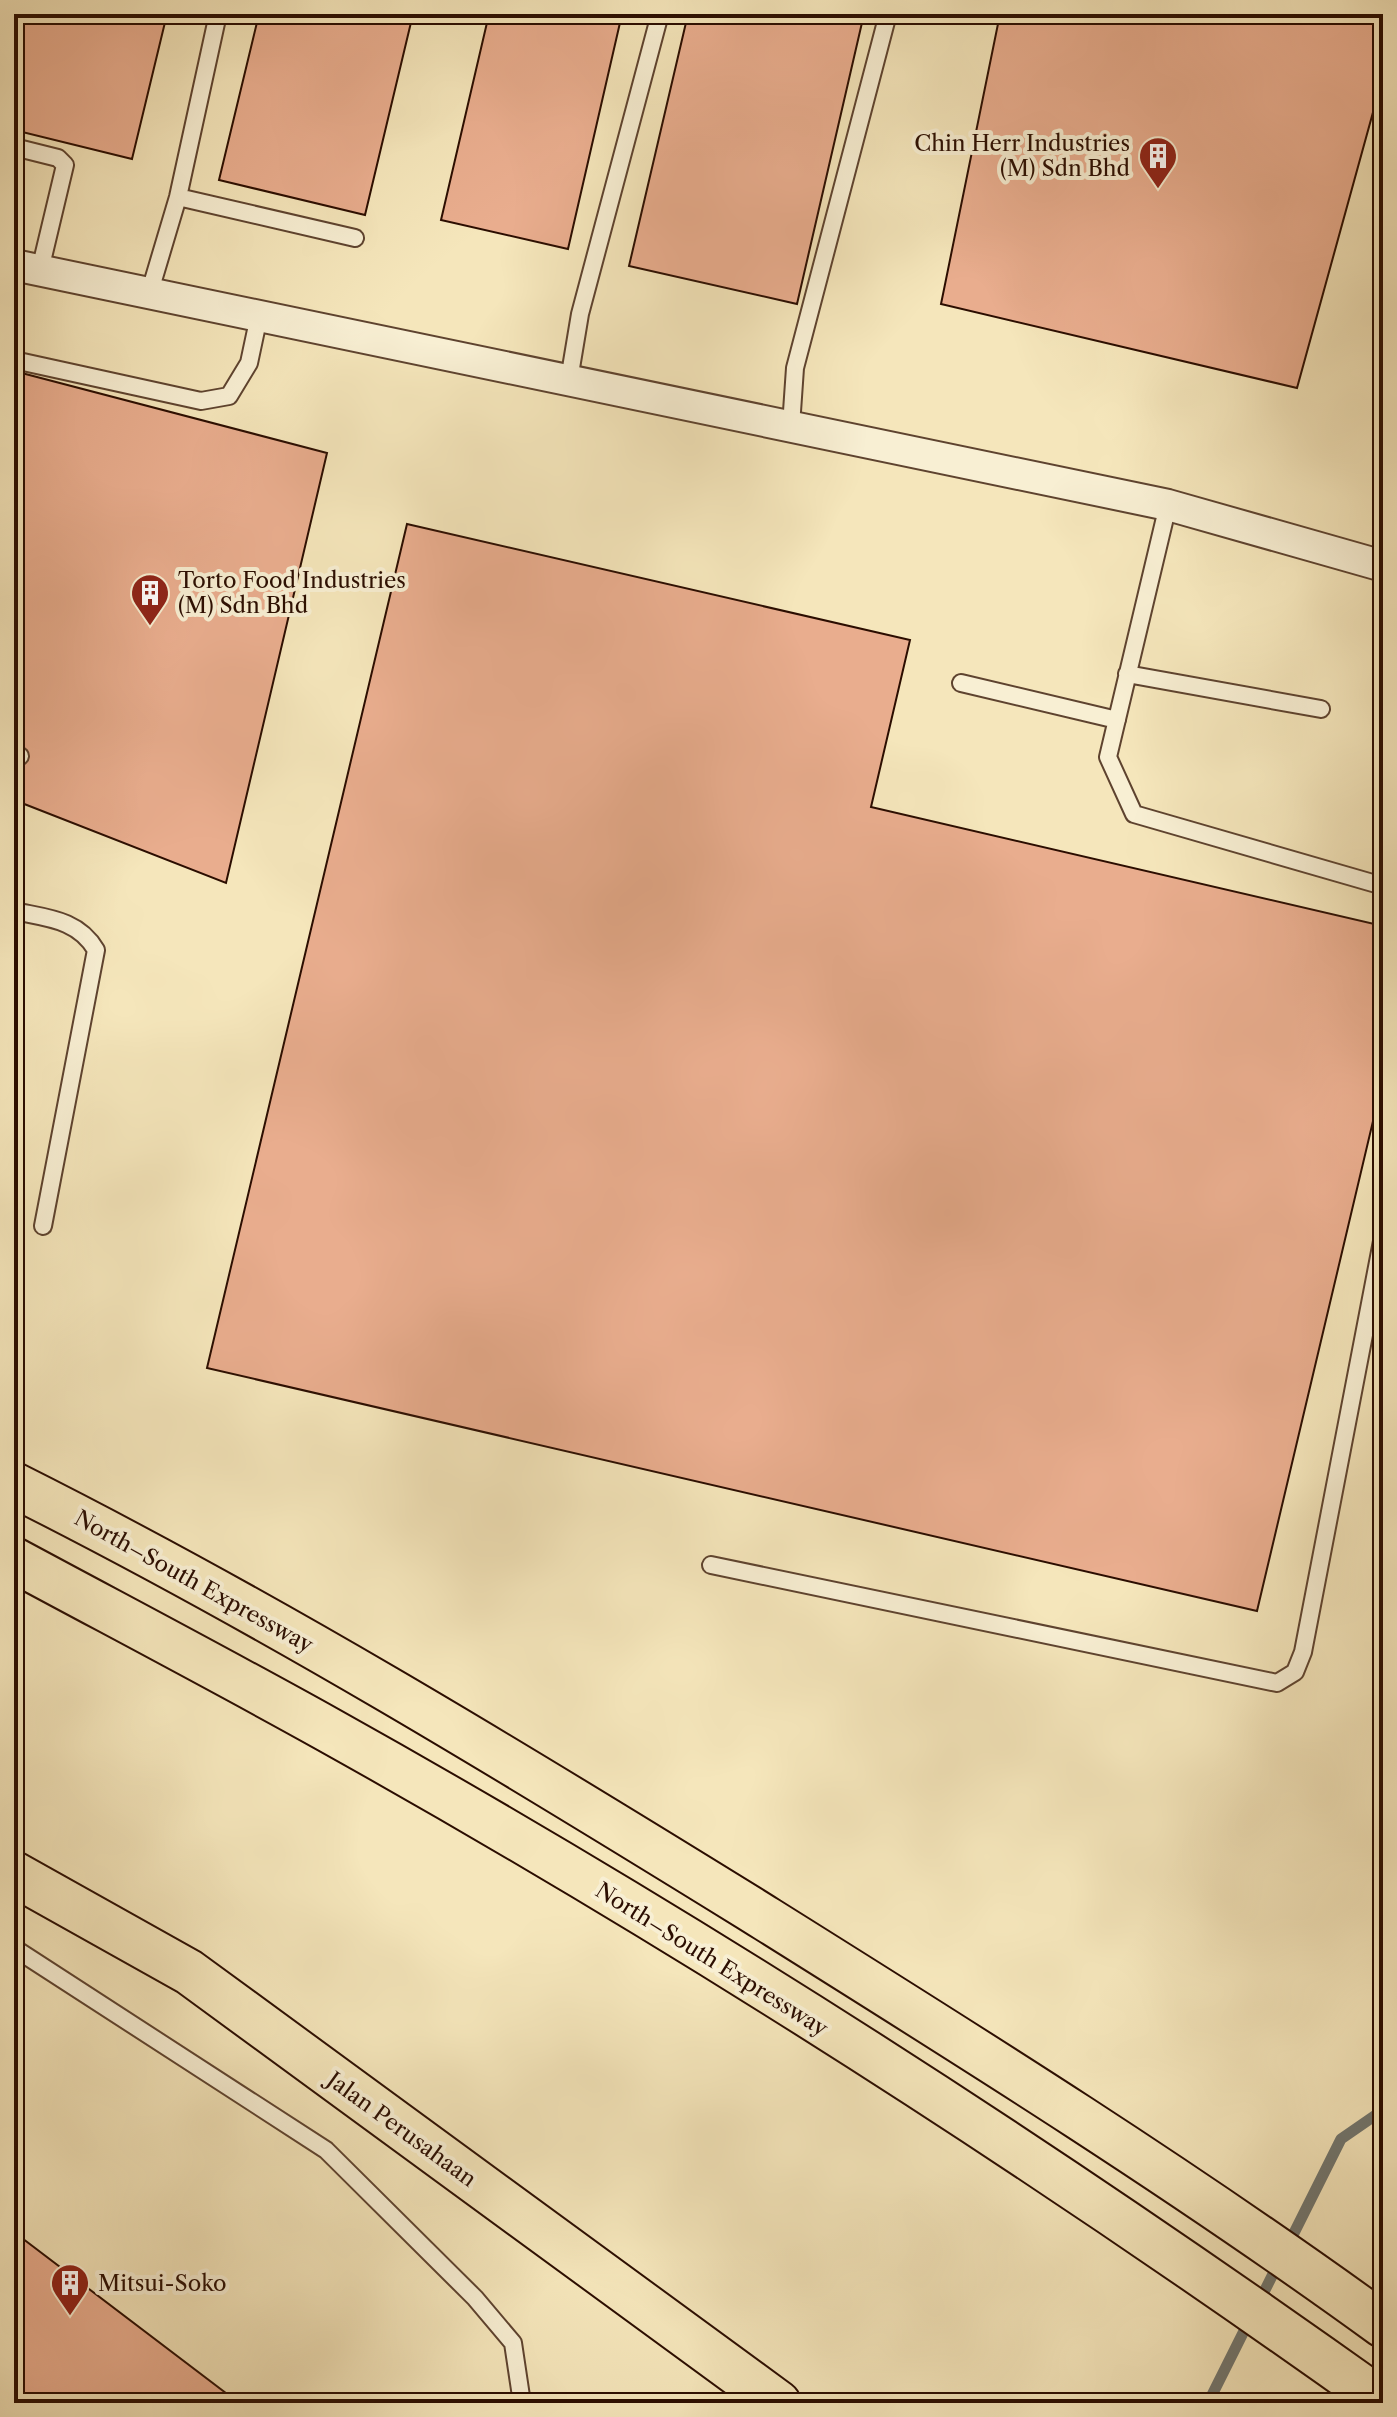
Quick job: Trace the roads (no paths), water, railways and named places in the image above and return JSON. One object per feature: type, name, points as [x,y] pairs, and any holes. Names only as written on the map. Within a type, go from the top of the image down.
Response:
[{"type":"main road","name":"North–South Expressway","points":[[14,1485],[254,1612],[542,1778],[1023,2079],[1383,2325]]},
{"type":"main road","name":"North–South Expressway","points":[[14,1560],[329,1730],[691,1944],[986,2130],[1210,2280],[1383,2402]]},
{"type":"main road","name":"Jalan Perusahaan","points":[[14,1874],[189,1972],[778,2403]]},
{"type":"street","points":[[27,267],[1168,505],[1383,566]]},
{"type":"lane","points":[[150,291],[178,197],[218,14]]},
{"type":"lane","points":[[569,380],[580,314],[660,14]]},
{"type":"lane","points":[[791,426],[795,368],[888,14]]},
{"type":"lane","points":[[14,147],[58,158],[65,165],[27,267]]},
{"type":"lane","points":[[178,197],[355,238]]},
{"type":"lane","points":[[14,360],[201,401],[229,396],[249,363],[259,316]]},
{"type":"lane","points":[[1168,505],[1108,757],[1134,814],[1383,886]]},
{"type":"lane","points":[[1127,674],[1321,709]]},
{"type":"lane","points":[[961,683],[1117,720]]},
{"type":"lane","points":[[14,911],[71,924],[87,935],[96,950],[43,1226]]},
{"type":"lane","points":[[711,1565],[1277,1683],[1295,1672],[1303,1652],[1383,1236]]},
{"type":"lane","points":[[14,1948],[326,2150],[475,2298],[513,2343],[522,2403]]},
{"type":"waterway","points":[[1287,2247],[1341,2139],[1383,2110]]},
{"type":"waterway","points":[[1258,2304],[1279,2262]]},
{"type":"waterway","points":[[1208,2403],[1250,2319]]},
{"type":"place","name":"Chin Herr Industries (M) Sdn Bhd","points":[[1158,190]]},
{"type":"place","name":"Torto Food Industries (M) Sdn Bhd","points":[[150,627]]},
{"type":"place","name":"Mitsui-Soko","points":[[70,2317]]}]
